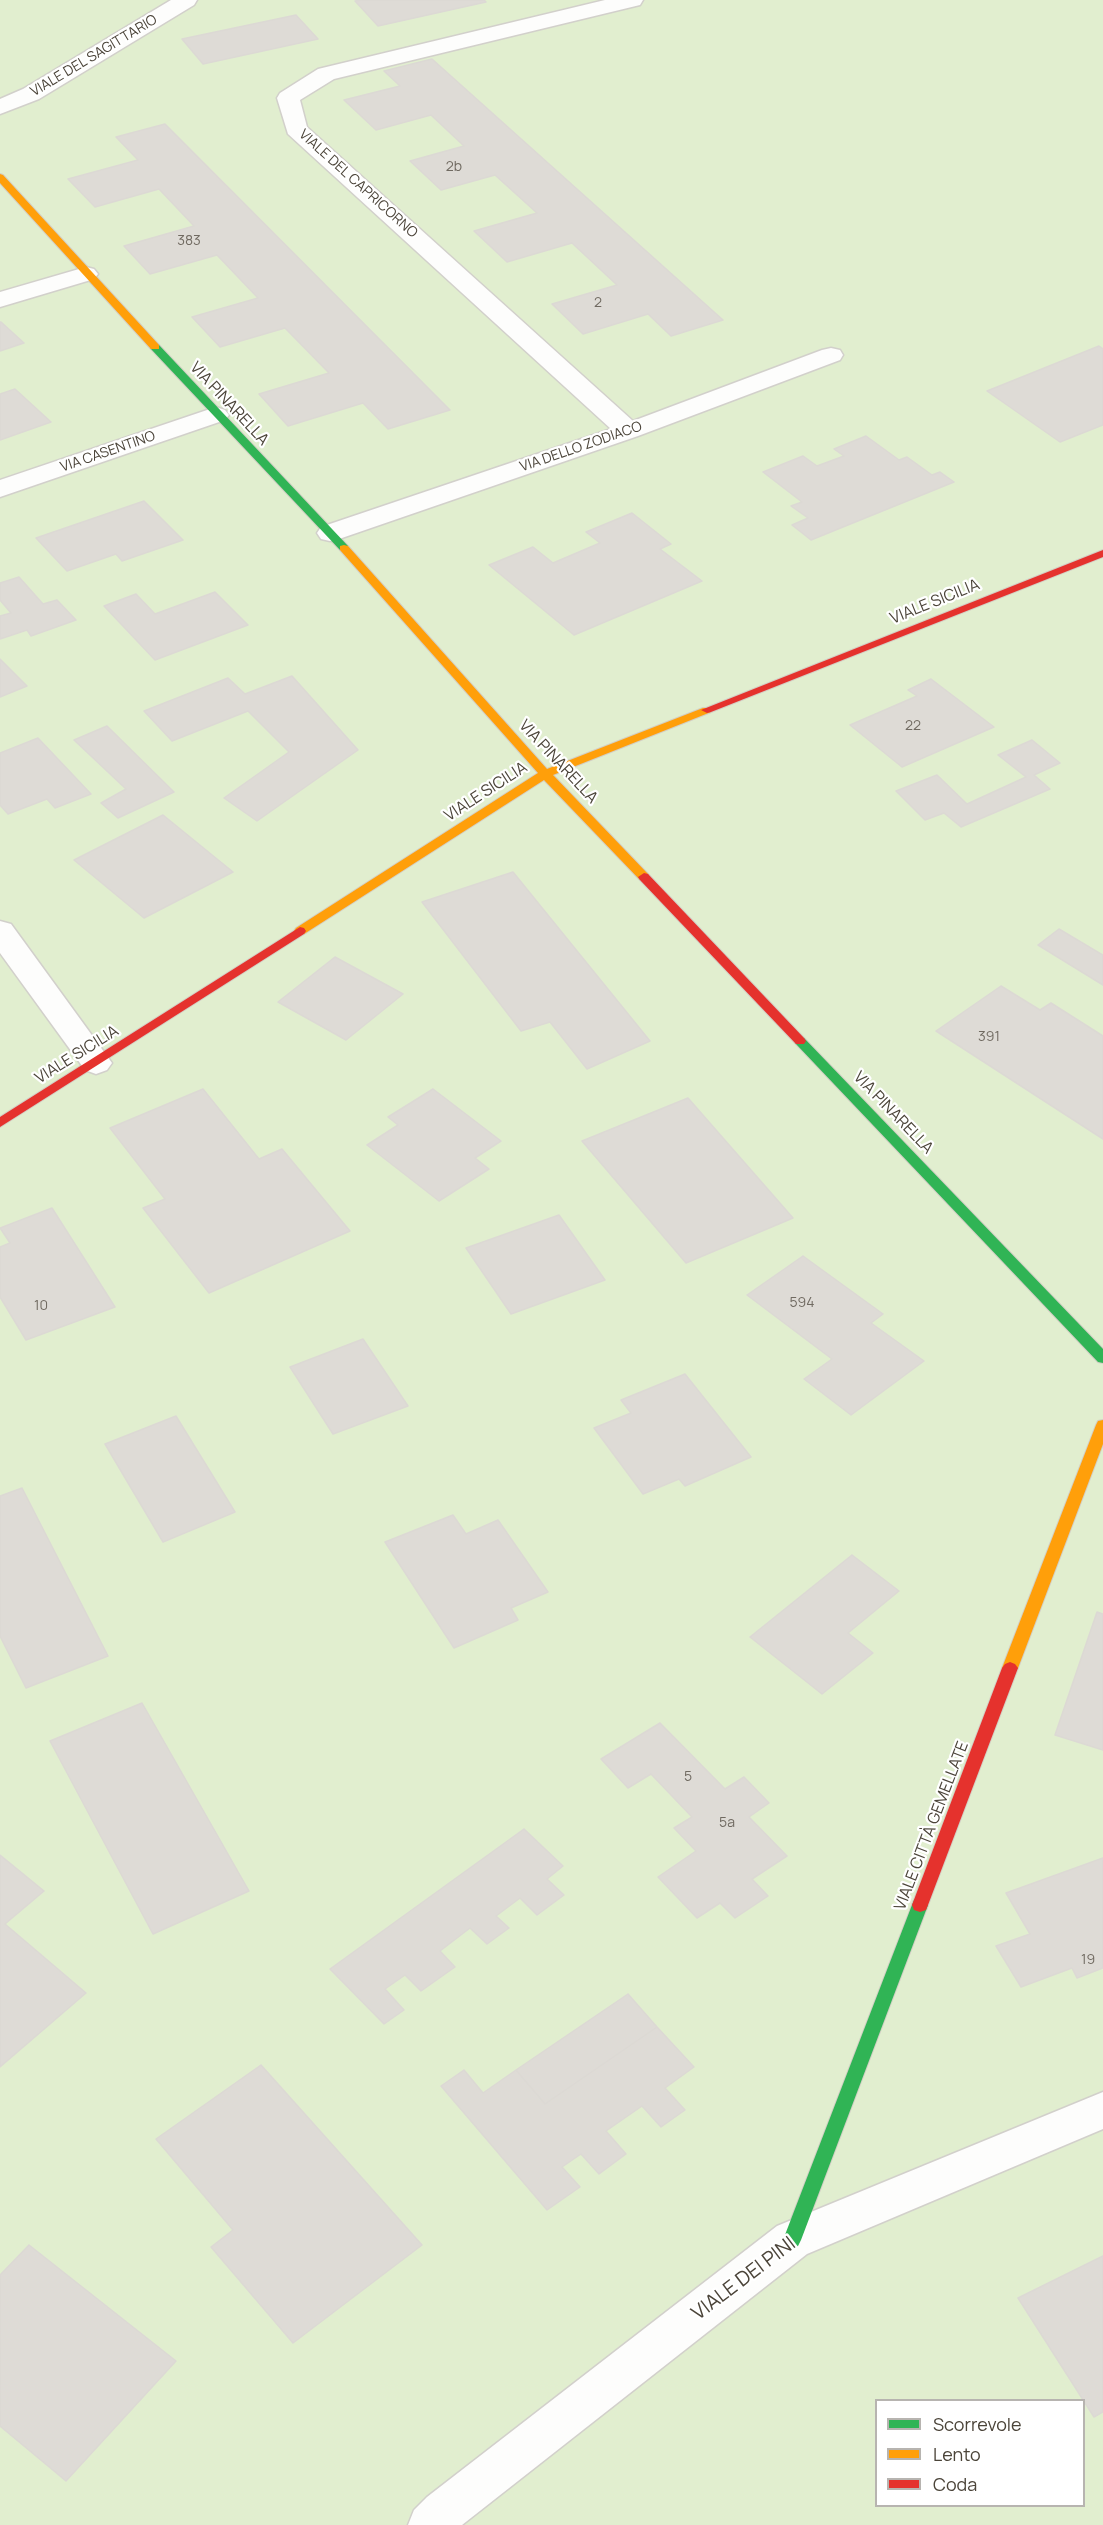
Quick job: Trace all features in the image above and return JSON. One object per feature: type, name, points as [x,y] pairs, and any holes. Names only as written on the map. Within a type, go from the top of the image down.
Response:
[{"type":"street","name":"VIALE DEL SAGITTARIO","points":[[0,107],[31,94],[186,0]]},
{"type":"street","name":"VIALE DEL CAPRICORNO","points":[[629,431],[296,129],[288,98],[326,74],[632,0]]},
{"type":"street","name":"VIA PINARELLA","points":[[0,177],[216,415],[330,533],[545,774],[1103,1358]]},
{"type":"street","points":[[0,300],[87,274]]},
{"type":"street","name":"VIA DELLO ZODIACO","points":[[330,533],[629,431],[831,355]]},
{"type":"street","name":"VIA CASENTINO","points":[[0,489],[216,415]]},
{"type":"street","name":"VIALE SICILIA","points":[[0,1123],[545,774],[1103,553]]},
{"type":"street","points":[[0,931],[96,1063]]},
{"type":"street","name":"VIALE CITTÀ GEMELLATE","points":[[792,2240],[1103,1425]]},
{"type":"street","name":"VIALE DEI PINI","points":[[430,2525],[442,2512],[792,2240],[1103,2110]]},
{"type":"green space","points":[[0,0],[1103,0],[1103,2525],[0,2525]]},
{"type":"building","points":[[484,0],[486,2],[378,26],[355,1]]},
{"type":"building","points":[[296,15],[318,39],[203,64],[182,39]]},
{"type":"building","points":[[432,59],[723,320],[671,336],[648,314],[583,334],[552,304],[617,285],[572,243],[507,262],[474,231],[537,213],[495,175],[441,190],[410,161],[464,146],[431,115],[376,130],[344,100],[400,86],[384,71]]},
{"type":"building","points":[[165,124],[450,410],[388,429],[363,403],[288,426],[259,394],[329,373],[285,328],[220,347],[192,317],[258,298],[217,255],[150,274],[124,246],[194,226],[159,189],[95,207],[68,179],[138,160],[116,137]]},
{"type":"building","points":[[1,322],[24,343],[0,351]]},
{"type":"building","points":[[1099,346],[1103,349],[1103,425],[1060,442],[987,391]]},
{"type":"building","points":[[15,389],[51,422],[0,440],[0,394]]},
{"type":"building","points":[[866,436],[899,460],[907,457],[932,475],[940,472],[954,482],[811,540],[792,525],[808,518],[791,506],[802,502],[763,472],[803,456],[817,466],[844,456],[834,449]]},
{"type":"building","points":[[144,501],[183,540],[122,561],[116,554],[67,571],[36,538]]},
{"type":"building","points":[[632,513],[671,544],[660,549],[702,581],[574,635],[489,565],[533,547],[553,563],[600,543],[586,532]]},
{"type":"building","points":[[19,577],[43,604],[57,600],[76,620],[31,636],[27,630],[0,639],[0,616],[11,613],[0,600],[0,583]]},
{"type":"building","points":[[215,592],[248,625],[155,660],[104,606],[136,594],[155,614]]},
{"type":"building","points":[[0,659],[27,686],[0,697]]},
{"type":"building","points":[[292,676],[358,750],[257,821],[224,798],[289,752],[248,711],[172,741],[144,711],[228,678],[245,694]]},
{"type":"building","points":[[931,679],[994,727],[902,767],[850,725],[917,696],[908,690]]},
{"type":"building","points":[[107,726],[174,792],[118,818],[101,803],[126,789],[74,740]]},
{"type":"building","points":[[38,738],[91,794],[55,808],[47,799],[8,814],[0,805],[0,753]]},
{"type":"building","points":[[1032,740],[1060,763],[1034,775],[1050,789],[961,827],[944,813],[925,820],[896,791],[937,775],[967,804],[1026,777],[998,755]]},
{"type":"building","points":[[163,815],[233,872],[144,918],[74,860]]},
{"type":"building","points":[[513,872],[650,1041],[587,1069],[550,1022],[521,1031],[422,902]]},
{"type":"building","points":[[1059,929],[1103,955],[1103,985],[1038,945]]},
{"type":"building","points":[[335,957],[403,994],[346,1040],[278,1002]]},
{"type":"building","points":[[1001,986],[1040,1010],[1051,1003],[1103,1036],[1103,1139],[936,1031]]},
{"type":"building","points":[[203,1089],[259,1159],[282,1149],[350,1231],[209,1293],[143,1208],[165,1199],[110,1128]]},
{"type":"building","points":[[433,1089],[501,1141],[475,1158],[489,1169],[439,1201],[367,1145],[398,1125],[388,1117]]},
{"type":"building","points":[[688,1098],[793,1218],[686,1263],[582,1141]]},
{"type":"building","points":[[52,1208],[115,1307],[26,1340],[0,1297],[0,1247],[10,1243],[0,1228]]},
{"type":"building","points":[[559,1215],[605,1280],[511,1314],[466,1248]]},
{"type":"building","points":[[803,1256],[883,1314],[871,1323],[924,1361],[851,1415],[804,1379],[832,1359],[747,1295]]},
{"type":"building","points":[[363,1339],[408,1406],[333,1434],[290,1367]]},
{"type":"building","points":[[685,1374],[751,1457],[685,1486],[679,1479],[643,1494],[594,1428],[631,1413],[621,1400]]},
{"type":"building","points":[[176,1416],[235,1512],[163,1542],[105,1444]]},
{"type":"building","points":[[22,1488],[108,1656],[26,1688],[0,1636],[0,1496]]},
{"type":"building","points":[[453,1515],[466,1534],[498,1520],[548,1592],[511,1608],[518,1620],[454,1648],[385,1542]]},
{"type":"building","points":[[852,1555],[899,1591],[848,1633],[873,1653],[822,1694],[750,1637]]},
{"type":"building","points":[[1097,1612],[1103,1614],[1103,1750],[1055,1735]]},
{"type":"building","points":[[142,1703],[249,1891],[153,1934],[50,1741]]},
{"type":"building","points":[[660,1723],[725,1789],[744,1777],[769,1803],[749,1817],[787,1856],[752,1879],[768,1896],[735,1918],[720,1903],[697,1918],[658,1877],[696,1851],[674,1828],[692,1817],[651,1774],[628,1788],[601,1759]]},
{"type":"building","points":[[524,1829],[563,1866],[547,1879],[564,1895],[537,1915],[520,1898],[496,1916],[509,1928],[487,1944],[470,1928],[440,1951],[455,1967],[421,1991],[405,1975],[385,1989],[404,2010],[384,2024],[330,1969]]},
{"type":"building","points":[[0,1855],[44,1891],[5,1924],[86,1993],[0,2067]]},
{"type":"building","points":[[1103,1858],[1103,1968],[1077,1978],[1072,1968],[1021,1987],[996,1946],[1030,1934],[1006,1893]]},
{"type":"building","points":[[628,1994],[657,2027],[545,2104],[516,2070]]},
{"type":"building","points":[[657,2027],[694,2067],[665,2088],[685,2110],[661,2127],[642,2106],[606,2131],[626,2154],[599,2174],[581,2154],[562,2167],[580,2187],[547,2210],[441,2086],[464,2070],[483,2093],[516,2070],[545,2104]]},
{"type":"building","points":[[261,2065],[422,2245],[293,2343],[211,2247],[233,2230],[156,2139]]},
{"type":"building","points":[[29,2245],[176,2361],[66,2481],[0,2426],[0,2275]]},
{"type":"building","points":[[1103,2256],[1103,2412],[1094,2417],[1085,2399],[1083,2399],[1018,2298]]},
{"type":"traffic: fast","points":[[155,347],[344,548]]},
{"type":"traffic: fast","points":[[800,1041],[1103,1358]]},
{"type":"traffic: fast","points":[[792,2240],[920,1905]]},
{"type":"traffic: slow","points":[[0,177],[155,347]]},
{"type":"traffic: slow","points":[[344,548],[545,774],[644,877]]},
{"type":"traffic: slow","points":[[300,931],[545,774],[707,710]]},
{"type":"traffic: slow","points":[[1010,1668],[1103,1425]]},
{"type":"traffic: jam","points":[[707,710],[1103,553]]},
{"type":"traffic: jam","points":[[644,877],[800,1041]]},
{"type":"traffic: jam","points":[[0,1123],[300,931]]},
{"type":"traffic: jam","points":[[920,1905],[1010,1668]]}]
